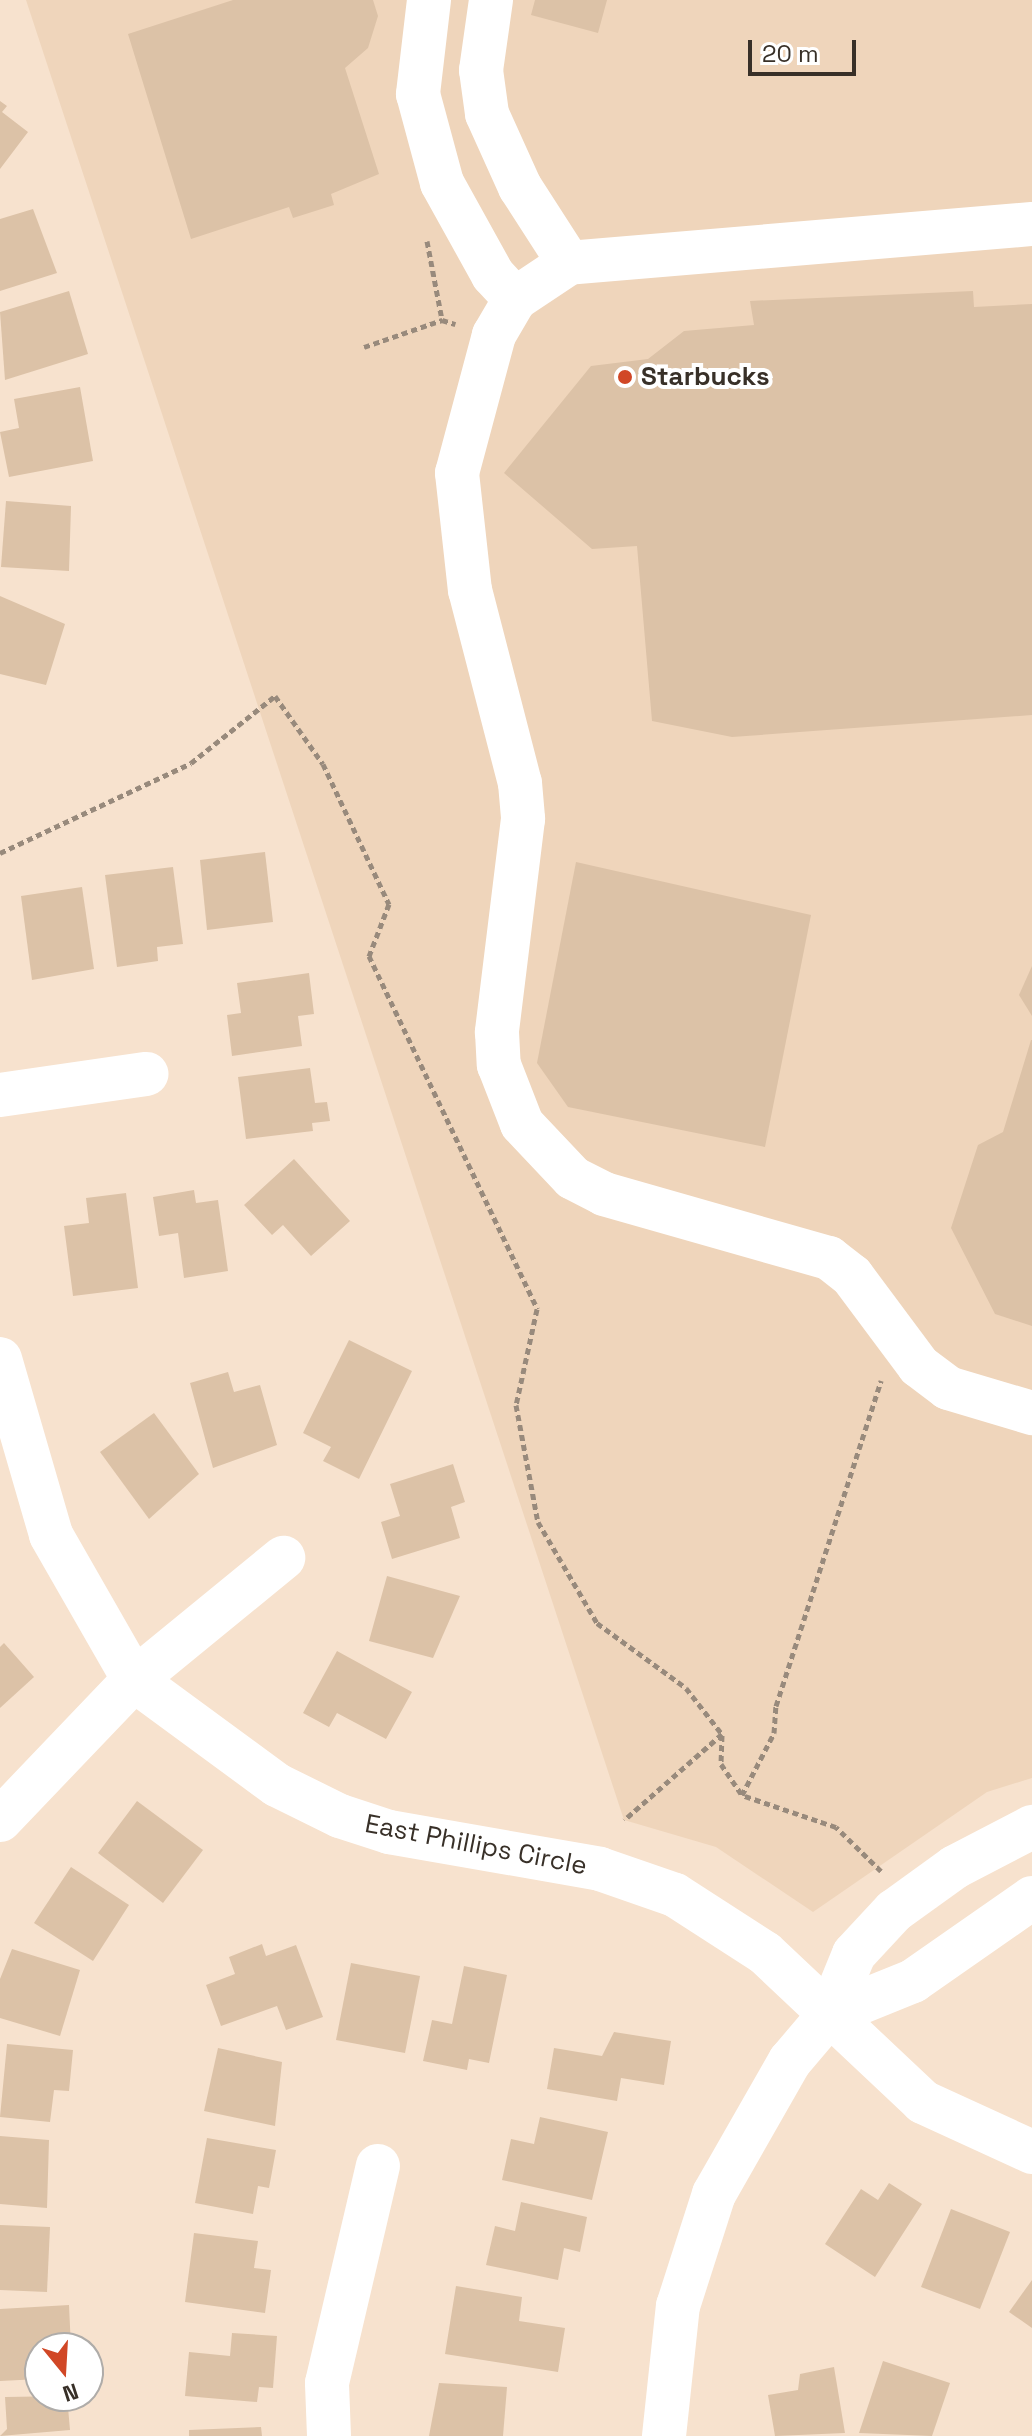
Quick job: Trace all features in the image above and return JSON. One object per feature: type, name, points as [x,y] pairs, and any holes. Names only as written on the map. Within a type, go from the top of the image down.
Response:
[{"type":"street","points":[[429,0],[418,94],[442,183],[493,275],[515,299]]},
{"type":"street","points":[[491,0],[481,70],[487,114],[520,187],[569,263]]},
{"type":"street","points":[[1032,224],[569,263],[515,299],[494,335],[457,473],[470,590],[523,819],[497,1032],[499,1065],[522,1124],[573,1178],[641,1207],[804,1245],[852,1276],[896,1334],[948,1388],[1032,1413]]},
{"type":"street","points":[[0,1095],[146,1074]]},
{"type":"street","name":"East Phillips Circle","points":[[1,1366],[51,1535],[134,1680],[277,1785],[340,1816],[389,1832],[600,1869],[675,1895],[765,1953],[923,2102],[1032,2152]]},
{"type":"street","points":[[0,1820],[134,1680],[283,1558]]},
{"type":"street","points":[[664,2436],[678,2306],[714,2194],[790,2061],[829,2015],[854,1954],[911,1899],[1032,1827]]},
{"type":"street","points":[[829,2015],[913,1981],[1032,1898]]},
{"type":"street","points":[[329,2436],[327,2383],[378,2166]]},
{"type":"path","points":[[364,347],[442,320]]},
{"type":"path","points":[[0,853],[191,763],[275,696],[323,764],[389,904],[369,956],[537,1309],[516,1405],[538,1522],[597,1623],[686,1688],[722,1734],[721,1764],[742,1795],[836,1827],[911,1899]]},
{"type":"path","points":[[742,1795],[774,1733],[776,1706],[896,1334]]},
{"type":"path","points":[[624,1820],[722,1734]]},
{"type":"shaded area","points":[[26,0],[1032,0],[1032,1778],[987,1792],[813,1912],[716,1847],[624,1820]]},
{"type":"building","points":[[233,0],[373,0],[378,16],[368,48],[345,68],[379,174],[331,194],[334,205],[293,218],[289,207],[191,239],[128,34]]},
{"type":"building","points":[[535,0],[607,0],[598,33],[531,15]]},
{"type":"building","points":[[0,101],[7,106],[2,112],[28,132],[0,169]]},
{"type":"building","points":[[33,209],[57,273],[0,291],[0,219]]},
{"type":"building","points":[[69,291],[88,354],[5,380],[0,312]]},
{"type":"building","points":[[973,291],[974,307],[1032,304],[1032,715],[732,737],[652,721],[637,546],[592,549],[504,473],[591,366],[648,359],[684,331],[754,325],[750,301]]},
{"type":"building","points":[[80,387],[93,461],[9,477],[0,432],[19,428],[14,399]]},
{"type":"building","points":[[6,501],[71,506],[69,571],[1,567]]},
{"type":"building","points":[[0,596],[65,624],[46,685],[0,674]]},
{"type":"building","points":[[265,852],[273,922],[207,930],[200,860]]},
{"type":"building","points":[[576,862],[811,915],[765,1147],[568,1107],[537,1063]]},
{"type":"building","points":[[173,867],[183,944],[157,947],[158,961],[117,967],[105,875]]},
{"type":"building","points":[[82,887],[94,969],[32,980],[21,896]]},
{"type":"building","points":[[1032,966],[1032,1016],[1019,995]]},
{"type":"building","points":[[309,973],[314,1014],[298,1016],[302,1046],[232,1056],[227,1015],[241,1013],[237,983]]},
{"type":"building","points":[[1031,1040],[1032,1326],[995,1314],[951,1228],[978,1145],[1003,1132]]},
{"type":"building","points":[[310,1068],[315,1103],[327,1102],[330,1121],[312,1123],[313,1131],[246,1139],[238,1077]]},
{"type":"building","points":[[294,1159],[350,1221],[311,1256],[283,1225],[272,1235],[244,1205]]},
{"type":"building","points":[[194,1190],[196,1203],[218,1200],[228,1271],[184,1278],[178,1233],[159,1236],[153,1197]]},
{"type":"building","points":[[126,1193],[138,1288],[73,1296],[64,1226],[89,1223],[86,1198]]},
{"type":"building","points":[[349,1340],[412,1371],[359,1479],[323,1461],[331,1447],[303,1433]]},
{"type":"building","points":[[228,1372],[234,1392],[260,1385],[277,1445],[213,1468],[190,1383]]},
{"type":"building","points":[[154,1413],[199,1474],[149,1519],[100,1452]]},
{"type":"building","points":[[453,1464],[465,1502],[451,1507],[460,1538],[392,1559],[381,1522],[400,1516],[390,1484]]},
{"type":"building","points":[[387,1576],[460,1596],[433,1658],[369,1641]]},
{"type":"building","points":[[4,1643],[34,1677],[0,1708],[0,1647]]},
{"type":"building","points":[[337,1651],[412,1692],[386,1739],[337,1713],[329,1727],[303,1713]]},
{"type":"building","points":[[137,1801],[203,1850],[163,1903],[98,1853]]},
{"type":"building","points":[[71,1867],[129,1905],[93,1961],[34,1923]]},
{"type":"building","points":[[262,1944],[266,1956],[296,1945],[323,2017],[286,2030],[277,2006],[221,2026],[206,1985],[235,1974],[229,1957]]},
{"type":"building","points":[[12,1949],[80,1970],[60,2036],[0,2018],[0,1979]]},
{"type":"building","points":[[351,1963],[420,1976],[405,2053],[336,2040]]},
{"type":"building","points":[[464,1966],[507,1975],[489,2063],[469,2059],[467,2070],[423,2061],[432,2020],[452,2024]]},
{"type":"building","points":[[614,2032],[671,2041],[664,2085],[621,2078],[617,2101],[547,2089],[554,2048],[602,2056]]},
{"type":"building","points":[[7,2044],[73,2050],[69,2091],[54,2090],[50,2122],[0,2117]]},
{"type":"building","points":[[218,2048],[282,2062],[275,2126],[204,2111]]},
{"type":"building","points":[[540,2117],[608,2132],[592,2200],[502,2180],[511,2139],[534,2144]]},
{"type":"building","points":[[0,2136],[49,2140],[47,2208],[0,2204]]},
{"type":"building","points":[[207,2138],[276,2150],[269,2188],[258,2186],[253,2214],[195,2203]]},
{"type":"building","points":[[889,2183],[922,2204],[875,2277],[825,2244],[861,2189],[878,2200]]},
{"type":"building","points":[[521,2202],[587,2217],[580,2252],[564,2248],[558,2280],[486,2265],[495,2226],[515,2231]]},
{"type":"building","points":[[951,2209],[1010,2232],[980,2309],[921,2287]]},
{"type":"building","points":[[0,2225],[50,2227],[47,2292],[0,2290]]},
{"type":"building","points":[[194,2233],[258,2241],[254,2268],[271,2270],[265,2313],[185,2302]]},
{"type":"building","points":[[1032,2280],[1032,2328],[1009,2312]]},
{"type":"building","points":[[456,2286],[522,2297],[519,2321],[565,2328],[558,2372],[445,2354]]},
{"type":"building","points":[[69,2305],[70,2332],[24,2332],[24,2380],[0,2381],[0,2309]]},
{"type":"building","points":[[232,2333],[277,2336],[273,2388],[259,2387],[257,2402],[185,2396],[189,2352],[230,2356]]},
{"type":"building","points":[[883,2361],[950,2383],[932,2436],[859,2433]]},
{"type":"building","points":[[834,2367],[845,2433],[775,2436],[768,2395],[798,2390],[800,2374]]},
{"type":"building","points":[[439,2383],[507,2387],[503,2436],[429,2436]]},
{"type":"building","points":[[5,2397],[24,2397],[24,2412],[68,2412],[70,2430],[0,2436],[7,2429]]},
{"type":"building","points":[[261,2427],[262,2436],[189,2436],[189,2430]]},
{"type":"place","name":"Starbucks","points":[[625,377]]}]
